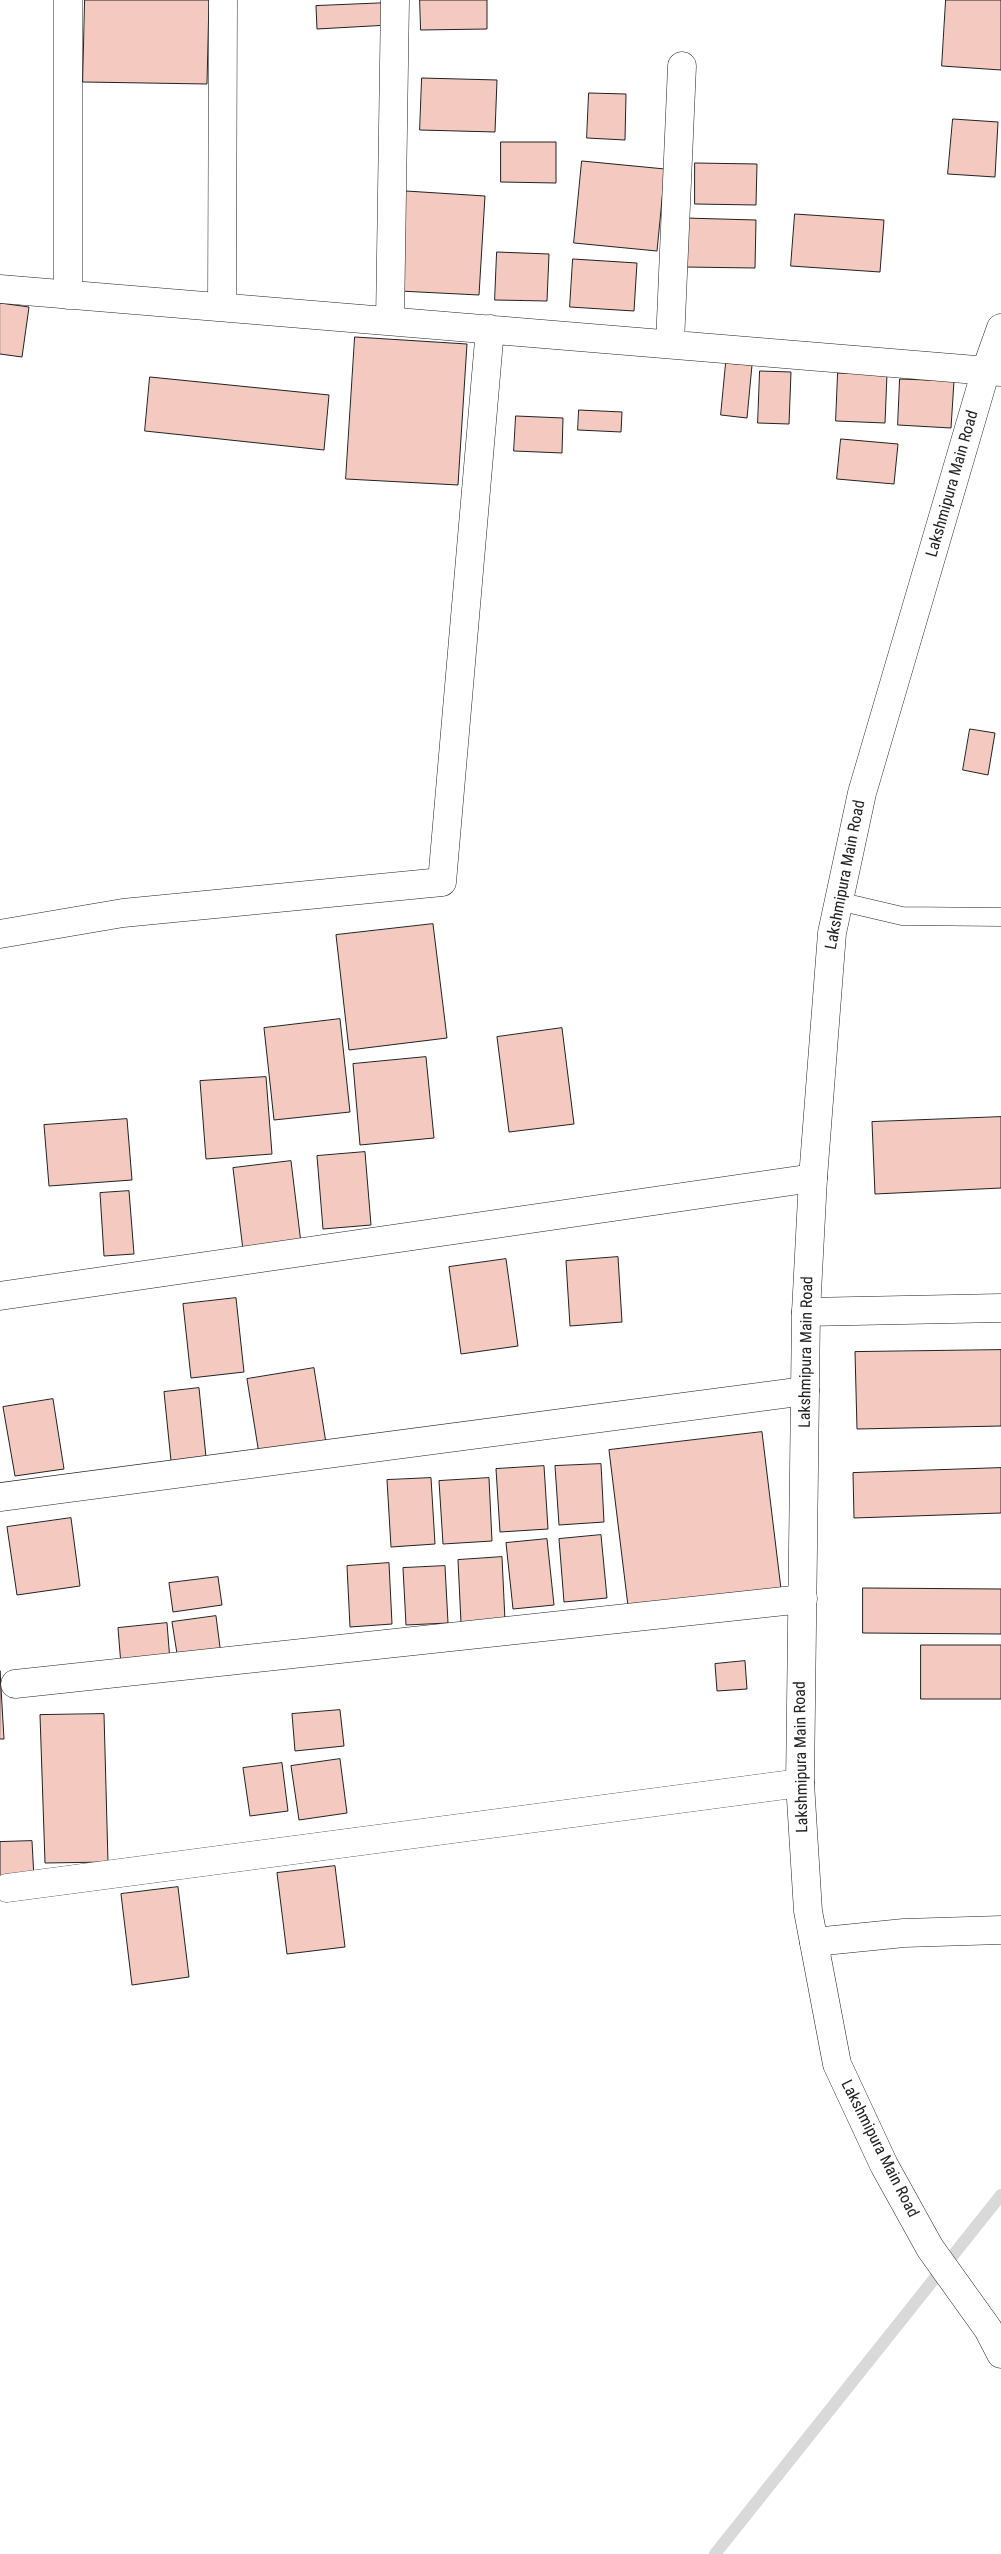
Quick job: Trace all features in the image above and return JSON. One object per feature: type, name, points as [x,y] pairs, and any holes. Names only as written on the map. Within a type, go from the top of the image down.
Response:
[{"type":"street","points":[[68,0],[68,295]]},
{"type":"street","points":[[222,307],[223,0]]},
{"type":"street","points":[[390,320],[395,0]]},
{"type":"street","points":[[670,343],[682,66]]},
{"type":"street","points":[[0,289],[994,371]]},
{"type":"street","name":"Lakshmipura Main Road","points":[[996,2340],[930,2248],[884,2165],[837,2064],[808,1911],[800,1783],[806,1312],[813,1178],[832,932],[862,793],[994,371],[1001,328]]},
{"type":"street","points":[[0,934],[122,913],[442,882],[490,329]]},
{"type":"street","points":[[0,1296],[813,1178]]},
{"type":"street","points":[[806,1312],[1001,1308]]},
{"type":"street","points":[[0,1497],[806,1391]]},
{"type":"street","points":[[15,1684],[803,1599]]},
{"type":"street","points":[[7,1888],[800,1783]]},
{"type":"street","points":[[814,1942],[904,1933],[1001,1930]]},
{"type":"lane","points":[[838,902],[902,916],[1001,917]]},
{"type":"building","points":[[85,0],[209,0],[207,84],[83,82]]},
{"type":"building","points":[[420,0],[487,0],[487,29],[421,30]]},
{"type":"building","points":[[946,0],[1001,0],[1001,70],[942,66]]},
{"type":"building","points":[[388,3],[389,25],[317,29],[316,6]]},
{"type":"building","points":[[422,78],[497,80],[495,132],[420,130]]},
{"type":"building","points":[[589,93],[626,94],[625,140],[587,138]]},
{"type":"building","points":[[953,119],[998,122],[995,177],[948,174]]},
{"type":"building","points":[[501,142],[556,142],[556,183],[501,182]]},
{"type":"building","points":[[582,161],[665,169],[657,251],[574,243]]},
{"type":"building","points":[[695,163],[757,164],[756,205],[695,204]]},
{"type":"building","points":[[406,191],[485,196],[479,295],[399,291]]},
{"type":"building","points":[[795,214],[884,220],[880,272],[791,266]]},
{"type":"building","points":[[685,218],[756,220],[755,268],[684,267]]},
{"type":"building","points":[[497,252],[549,254],[547,301],[495,300]]},
{"type":"building","points":[[573,259],[637,263],[634,311],[570,307]]},
{"type":"building","points":[[0,303],[29,307],[22,357],[0,354]]},
{"type":"building","points":[[355,337],[467,344],[458,485],[346,479]]},
{"type":"building","points":[[726,363],[752,365],[747,418],[721,415]]},
{"type":"building","points":[[760,371],[791,372],[789,424],[758,423]]},
{"type":"building","points":[[838,373],[887,374],[885,423],[836,421]]},
{"type":"building","points":[[150,377],[329,395],[324,450],[145,431]]},
{"type":"building","points":[[900,379],[954,381],[951,428],[898,425]]},
{"type":"building","points":[[579,410],[622,412],[621,432],[578,430]]},
{"type":"building","points":[[516,416],[563,418],[562,453],[514,451]]},
{"type":"building","points":[[841,439],[898,444],[894,484],[837,479]]},
{"type":"building","points":[[970,729],[995,733],[988,775],[963,770]]},
{"type":"building","points":[[433,924],[447,1038],[349,1050],[336,935]]},
{"type":"building","points":[[340,1019],[350,1112],[274,1120],[264,1028]]},
{"type":"building","points":[[562,1028],[574,1124],[509,1132],[497,1037]]},
{"type":"building","points":[[426,1057],[434,1138],[360,1145],[353,1064]]},
{"type":"building","points":[[266,1077],[272,1154],[206,1159],[200,1081]]},
{"type":"building","points":[[1001,1117],[1001,1188],[875,1194],[872,1122]]},
{"type":"building","points":[[127,1119],[132,1180],[49,1186],[44,1125]]},
{"type":"building","points":[[365,1152],[371,1225],[323,1229],[317,1156]]},
{"type":"building","points":[[291,1161],[301,1243],[243,1250],[233,1168]]},
{"type":"building","points":[[129,1191],[134,1254],[104,1256],[100,1193]]},
{"type":"building","points":[[618,1257],[622,1322],[570,1326],[566,1261]]},
{"type":"building","points":[[506,1259],[518,1346],[461,1354],[449,1267]]},
{"type":"building","points":[[236,1298],[244,1372],[191,1378],[183,1304]]},
{"type":"building","points":[[1001,1350],[1001,1426],[857,1429],[855,1352]]},
{"type":"building","points":[[314,1368],[326,1443],[259,1454],[247,1379]]},
{"type":"building","points":[[199,1388],[206,1457],[171,1461],[164,1392]]},
{"type":"building","points":[[53,1399],[64,1469],[15,1476],[3,1407]]},
{"type":"building","points":[[762,1432],[781,1589],[628,1606],[609,1450]]},
{"type":"building","points":[[601,1464],[604,1522],[559,1525],[555,1466]]},
{"type":"building","points":[[544,1466],[548,1529],[500,1532],[496,1469]]},
{"type":"building","points":[[1001,1468],[1001,1513],[854,1518],[853,1473]]},
{"type":"building","points":[[431,1478],[435,1544],[391,1547],[387,1480]]},
{"type":"building","points":[[489,1478],[492,1541],[443,1544],[439,1481]]},
{"type":"building","points":[[71,1518],[80,1586],[17,1595],[7,1527]]},
{"type":"building","points":[[601,1535],[607,1598],[564,1602],[559,1539]]},
{"type":"building","points":[[547,1539],[554,1605],[513,1609],[506,1543]]},
{"type":"building","points":[[502,1557],[505,1621],[461,1623],[458,1560]]},
{"type":"building","points":[[389,1563],[392,1624],[350,1627],[347,1566]]},
{"type":"building","points":[[445,1566],[448,1623],[406,1625],[403,1568]]},
{"type":"building","points":[[218,1577],[222,1605],[173,1612],[169,1583]]},
{"type":"building","points":[[863,1588],[1001,1589],[1001,1634],[863,1633]]},
{"type":"building","points":[[216,1616],[221,1655],[178,1660],[172,1622]]},
{"type":"building","points":[[167,1623],[170,1661],[121,1665],[118,1628]]},
{"type":"building","points":[[921,1645],[1001,1645],[1001,1699],[921,1699]]},
{"type":"building","points":[[745,1661],[747,1689],[717,1691],[715,1664]]},
{"type":"building","points":[[0,1671],[4,1739],[0,1739]]},
{"type":"building","points":[[340,1710],[344,1746],[295,1751],[292,1714]]},
{"type":"building","points":[[104,1714],[108,1862],[45,1863],[40,1715]]},
{"type":"building","points":[[340,1759],[347,1813],[299,1820],[291,1766]]},
{"type":"building","points":[[282,1763],[288,1811],[250,1816],[243,1768]]},
{"type":"building","points":[[32,1841],[34,1878],[0,1879],[0,1842]]},
{"type":"building","points":[[335,1866],[345,1947],[287,1954],[277,1873]]},
{"type":"building","points":[[178,1887],[189,1977],[132,1985],[121,1894]]},
{"type":"waterway","points":[[715,2554],[1001,2195]]}]
